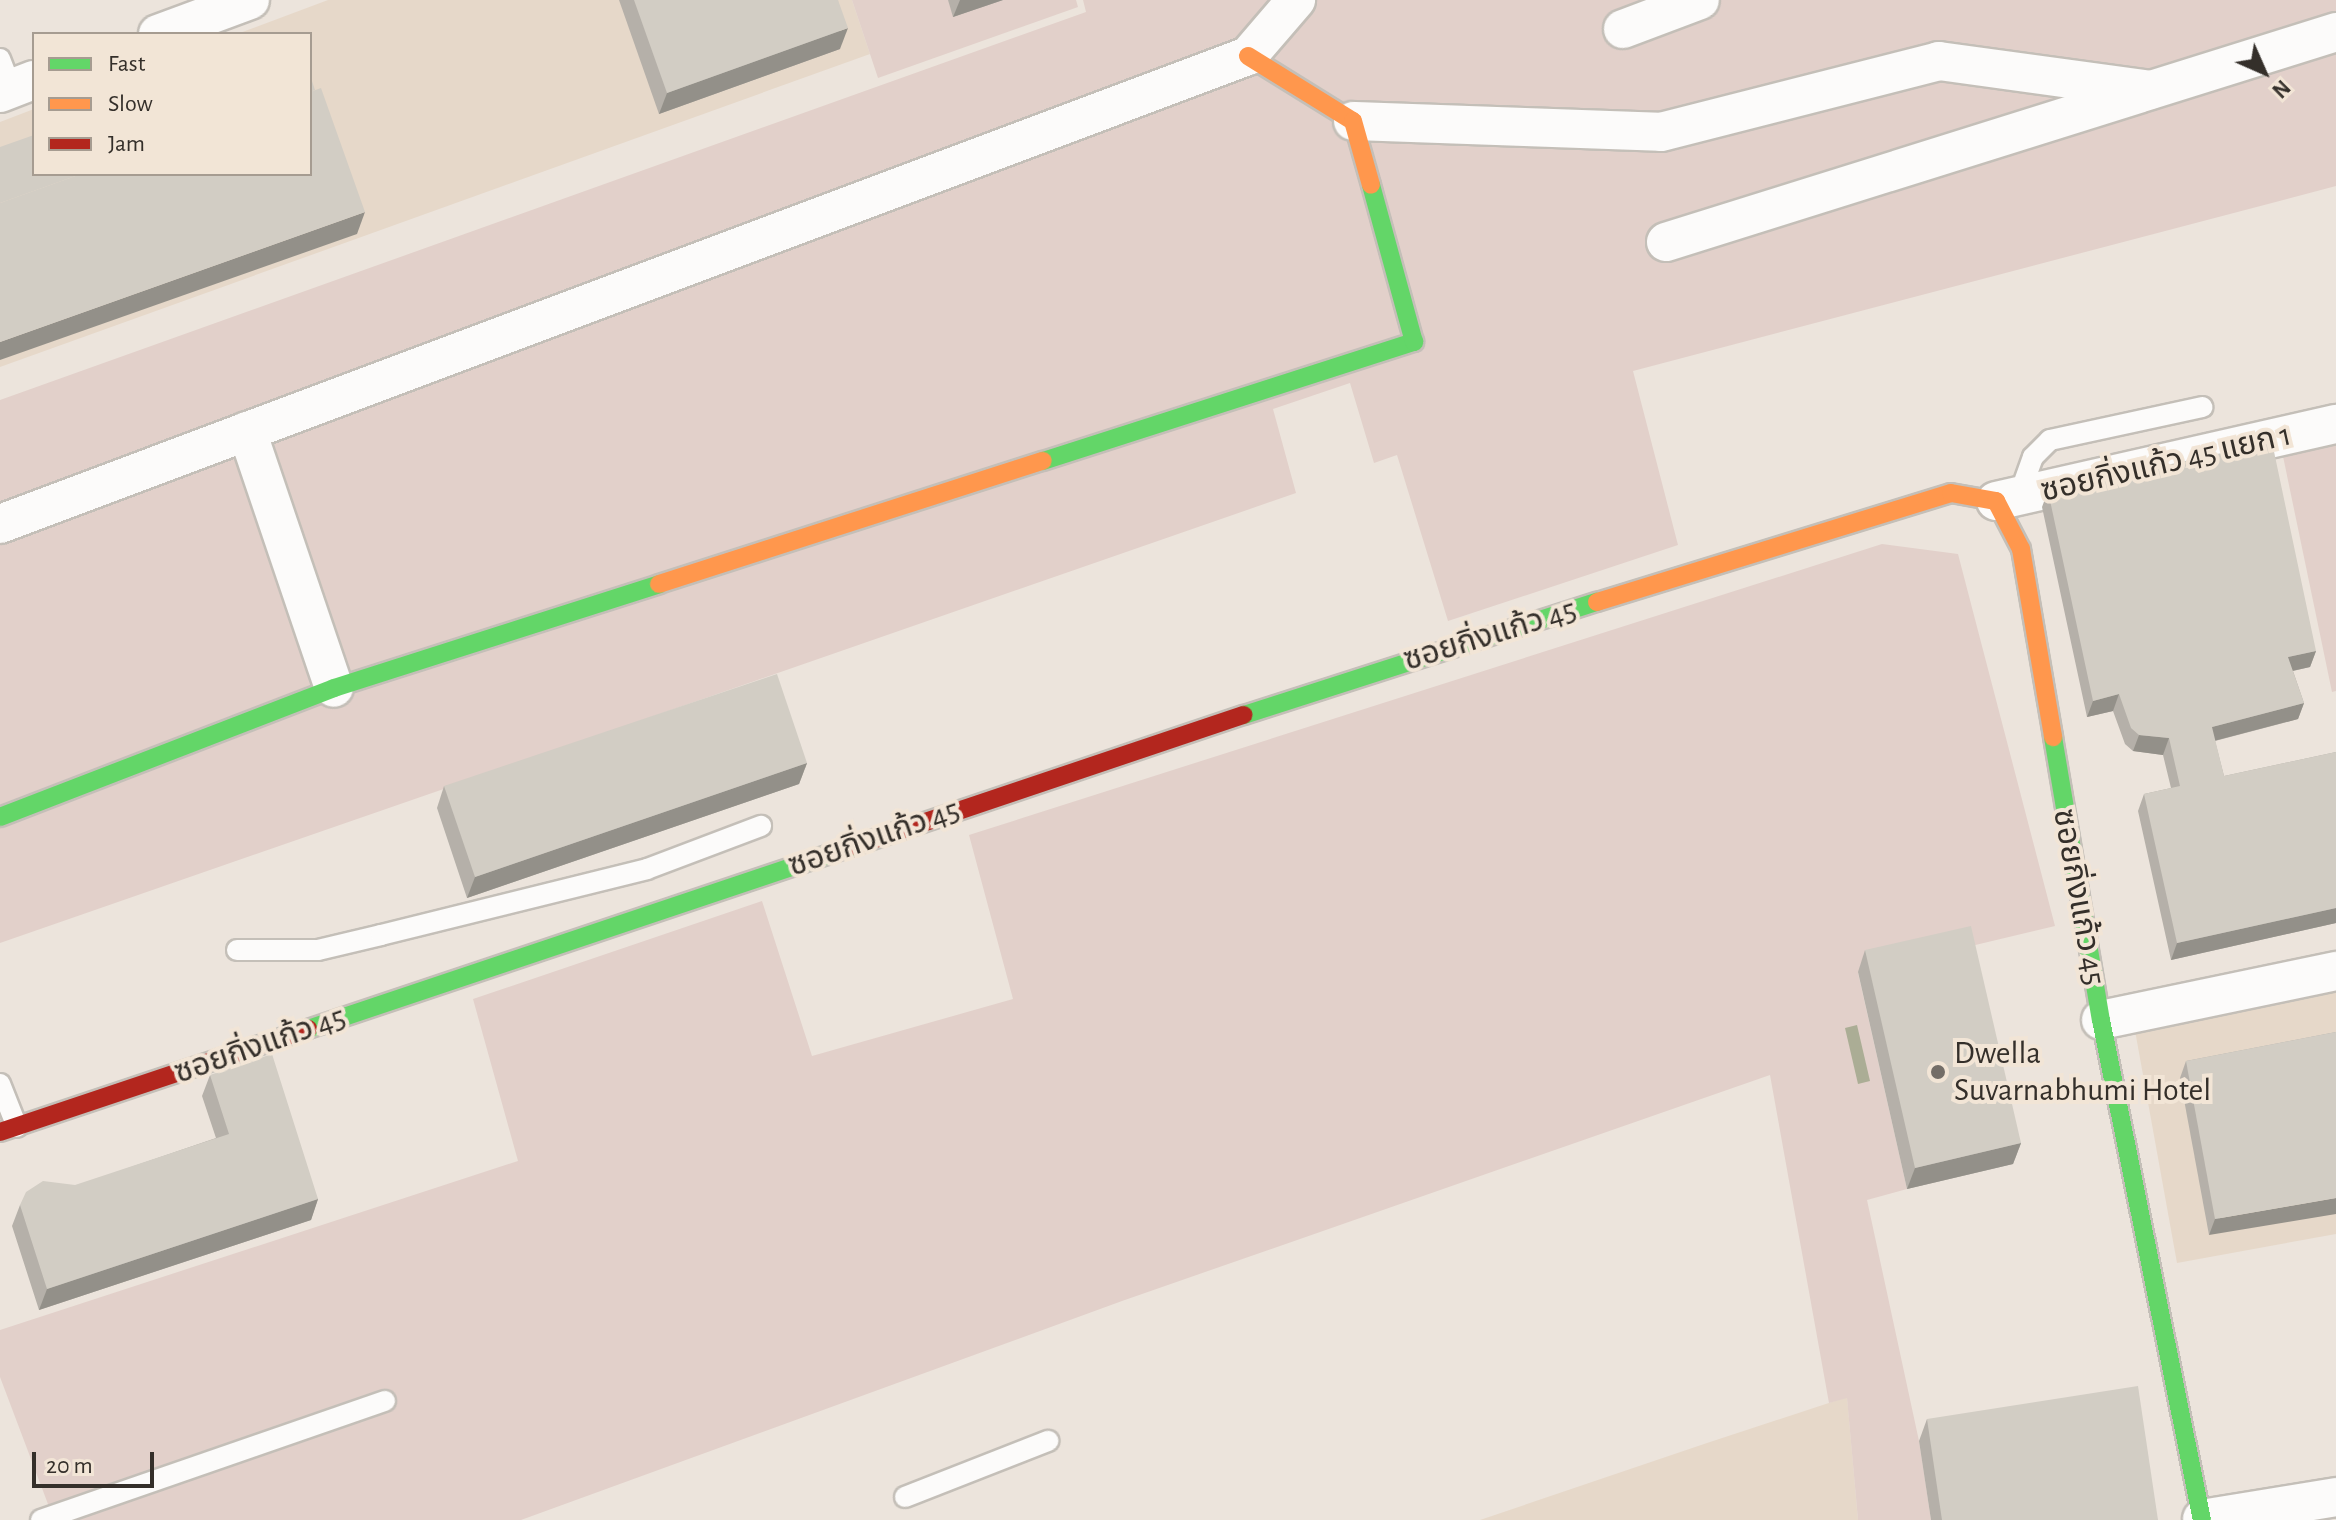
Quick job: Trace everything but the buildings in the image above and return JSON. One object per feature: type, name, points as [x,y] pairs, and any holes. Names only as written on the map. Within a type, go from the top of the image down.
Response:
[{"type":"street","points":[[0,524],[1248,56],[1296,0]]},
{"type":"street","points":[[1623,29],[1700,0]]},
{"type":"street","points":[[163,32],[238,2]]},
{"type":"street","points":[[1666,242],[2336,32]]},
{"type":"street","points":[[1248,56],[1353,121],[1661,132],[1939,61],[2150,90]]},
{"type":"street","points":[[0,817],[334,688],[1414,342],[1353,121]]},
{"type":"street","name":"ซอยกิ่งแก้ว 45 แยก 1","points":[[2008,499],[2336,424]]},
{"type":"street","points":[[247,431],[334,688]]},
{"type":"street","name":"ซอยกิ่งแก้ว 45","points":[[8,1130],[655,889],[1935,497],[1951,493],[2008,499],[2021,549],[2101,1020],[2202,1520]]},
{"type":"street","points":[[2101,1020],[2336,971]]},
{"type":"street","points":[[2202,1520],[2336,1497]]},
{"type":"lane","points":[[2008,499],[2033,457],[2050,440],[2202,407]]},
{"type":"lane","points":[[237,950],[318,950],[655,889],[761,826]]},
{"type":"lane","points":[[0,1084],[8,1130]]},
{"type":"lane","points":[[41,1520],[385,1401]]},
{"type":"lane","points":[[905,1497],[1048,1441]]},
{"type":"shaded area","points":[[328,0],[852,0],[870,54],[0,367],[0,122],[32,110],[32,176],[312,176],[312,32],[242,32]]},
{"type":"shaded area","points":[[852,0],[1076,0],[1078,7],[878,78]]},
{"type":"shaded area","points":[[1083,0],[2336,0],[2336,186],[1633,371],[1678,545],[1448,621],[1397,455],[1374,463],[1350,383],[1273,409],[1296,493],[0,943],[0,400],[1086,12]]},
{"type":"shaded area","points":[[2336,424],[2336,691],[2332,692],[2279,437]]},
{"type":"shaded area","points":[[1882,544],[1958,554],[2055,926],[1858,973],[1907,1189],[1867,1200],[1919,1441],[1931,1520],[1858,1520],[1847,1398],[1829,1403],[1770,1075],[1122,1301],[521,1520],[54,1520],[0,1377],[0,1330],[518,1161],[473,999],[762,901],[812,1056],[1013,999],[969,835]]},
{"type":"shaded area","points":[[2336,989],[2336,1234],[2177,1263],[2134,1025]]},
{"type":"shaded area","points":[[1857,1025],[1870,1081],[1858,1084],[1845,1028]]},
{"type":"shaded area","points":[[1847,1397],[1858,1520],[1480,1520],[1707,1443]]},
{"type":"traffic: fast","points":[[1043,461],[1414,342],[1371,185]]},
{"type":"traffic: fast","points":[[0,817],[334,688],[659,584]]},
{"type":"traffic: fast","points":[[1244,715],[1597,602]]},
{"type":"traffic: fast","points":[[2053,737],[2101,1020],[2202,1520]]},
{"type":"traffic: fast","points":[[308,1029],[854,846]]},
{"type":"traffic: slow","points":[[1248,56],[1353,121],[1371,185]]},
{"type":"traffic: slow","points":[[659,584],[1043,461]]},
{"type":"traffic: slow","points":[[1597,602],[1951,493],[1996,501],[2021,549],[2053,737]]},
{"type":"traffic: jam","points":[[854,846],[1244,715]]},
{"type":"traffic: jam","points":[[0,1132],[308,1029]]},
{"type":"place","name":"Dwella Suvarnabhumi Hotel","points":[[1938,1072]]}]
